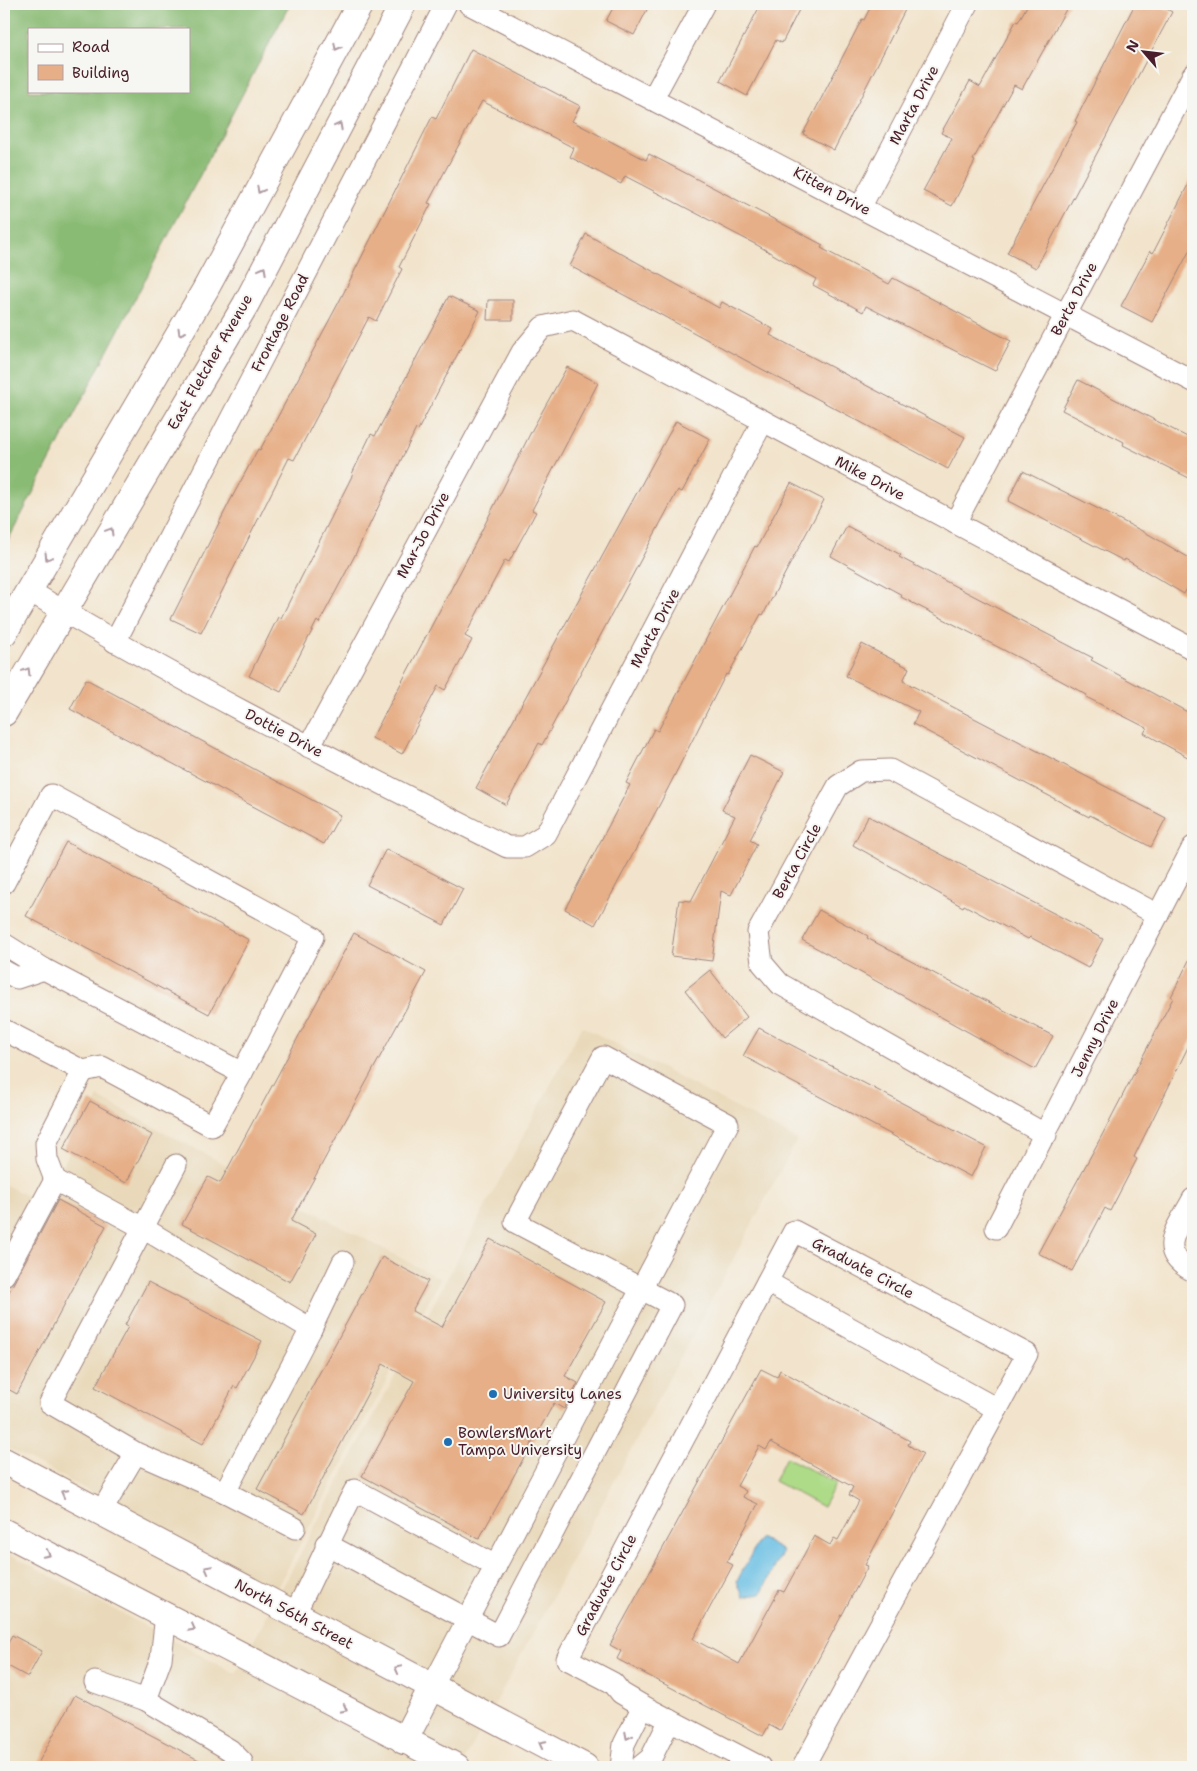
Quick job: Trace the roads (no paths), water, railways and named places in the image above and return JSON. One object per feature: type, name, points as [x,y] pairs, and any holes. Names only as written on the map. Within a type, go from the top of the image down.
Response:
[{"type":"main road","points":[[4,633],[205,290],[360,4]]},
{"type":"main road","name":"East Fletcher Avenue","points":[[4,714],[63,611],[246,304],[403,4]]},
{"type":"main road","name":"North 56th Street","points":[[4,1461],[585,1767]]},
{"type":"main road","points":[[4,1532],[457,1767]]},
{"type":"main road","points":[[404,1741],[432,1687]]},
{"type":"street","name":"Frontage Road","points":[[115,642],[446,4]]},
{"type":"street","name":"Kitten Drive","points":[[469,4],[654,98],[1193,380]]},
{"type":"street","points":[[654,98],[704,4]]},
{"type":"street","name":"Marta Drive","points":[[861,206],[968,4]]},
{"type":"street","name":"Berta Drive","points":[[956,523],[1193,75]]},
{"type":"street","name":"Mike Drive","points":[[543,327],[573,320],[1193,649]]},
{"type":"street","name":"Mar-Jo Drive","points":[[309,747],[522,352],[543,327]]},
{"type":"street","name":"Marta Drive","points":[[546,834],[763,421]]},
{"type":"street","name":"Dottie Drive","points":[[28,590],[115,642],[309,747],[507,848],[525,846],[546,834]]},
{"type":"street","name":"Berta Circle","points":[[1046,1135],[780,984],[762,963],[758,932],[838,786],[861,771],[890,770],[1158,915]]},
{"type":"street","points":[[4,883],[51,795],[312,937],[242,1073],[212,1126],[102,1067],[83,1071],[4,1030]]},
{"type":"street","name":"Jenny Drive","points":[[996,1228],[1046,1135],[1193,848]]},
{"type":"street","points":[[4,944],[44,969],[242,1073]]},
{"type":"street","points":[[4,971],[16,978],[44,969]]},
{"type":"street","points":[[326,1544],[468,1619],[500,1636],[672,1305],[642,1289],[515,1222],[602,1058],[728,1124],[642,1289],[496,1566],[468,1619],[432,1687]]},
{"type":"street","points":[[83,1071],[46,1142],[47,1159],[55,1180],[144,1228],[311,1329]]},
{"type":"street","points":[[176,1165],[50,1403],[136,1453],[225,1492],[295,1528]]},
{"type":"street","points":[[4,1275],[55,1180]]},
{"type":"street","points":[[1193,1199],[1171,1240],[1172,1254],[1182,1266],[1193,1272]]},
{"type":"street","name":"Graduate Circle","points":[[760,1767],[643,1706],[621,1693],[613,1683],[567,1659],[794,1231],[1027,1354],[803,1767]]},
{"type":"street","points":[[225,1492],[311,1329],[343,1262]]},
{"type":"street","points":[[766,1282],[997,1409]]},
{"type":"street","points":[[101,1512],[136,1453]]},
{"type":"street","points":[[294,1614],[321,1565],[326,1544],[355,1490],[496,1566]]},
{"type":"street","points":[[146,1700],[162,1659],[166,1615]]},
{"type":"street","points":[[95,1682],[146,1700],[230,1750],[242,1762],[239,1767]]},
{"type":"street","points":[[621,1767],[624,1744],[643,1706]]},
{"type":"street","points":[[640,1767],[651,1758],[670,1720]]},
{"type":"water","points":[[760,1538],[783,1551],[761,1594],[743,1597],[737,1581]]},
{"type":"place","name":"University Lanes","points":[[493,1394]]},
{"type":"place","name":"BowlersMart Tampa University","points":[[448,1442]]}]
